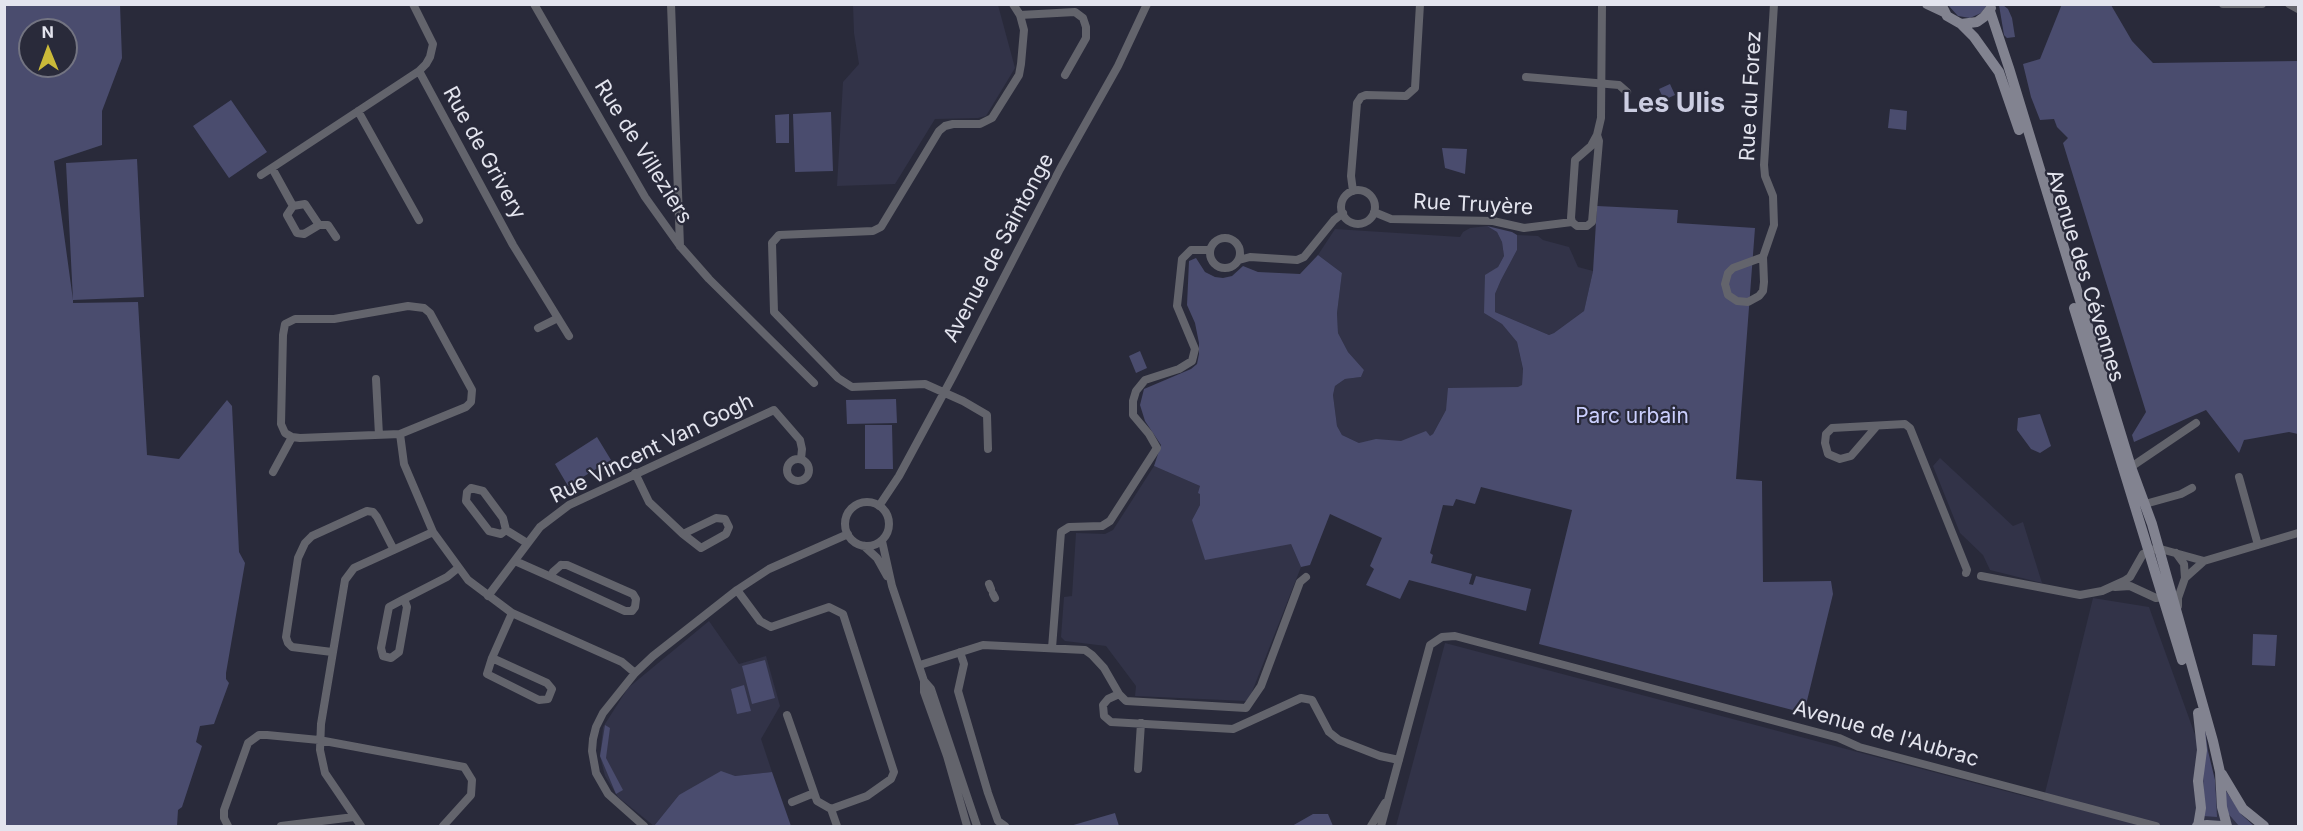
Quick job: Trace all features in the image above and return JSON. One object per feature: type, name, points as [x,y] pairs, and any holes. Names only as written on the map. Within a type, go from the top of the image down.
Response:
[{"type":"street","name":"Rue de Grivery","points":[[413,4],[433,44],[430,57],[418,71],[513,245],[569,336]]},
{"type":"street","name":"Rue de Villeziers","points":[[534,4],[645,197],[680,246],[709,279],[814,383]]},
{"type":"street","points":[[671,4],[680,246]]},
{"type":"street","points":[[988,450],[987,416],[970,404],[925,384],[852,387],[838,378],[774,312],[772,250],[773,239],[779,235],[870,231],[881,227],[939,131],[953,124],[980,124],[992,117],[1018,75],[1024,46],[1024,30],[1020,15],[1013,4]]},
{"type":"street","name":"Avenue de Saintonge","points":[[879,506],[944,392],[1060,169],[1118,66],[1147,4]]},
{"type":"street","points":[[1353,191],[1351,176],[1357,103],[1366,94],[1406,96],[1415,88],[1420,4]]},
{"type":"street","points":[[1572,222],[1575,160],[1591,146],[1597,135],[1601,108],[1602,4]]},
{"type":"street","name":"Rue du Forez","points":[[1763,257],[1733,268],[1728,273],[1725,284],[1728,295],[1742,303],[1759,296],[1764,282],[1763,257],[1774,225],[1773,196],[1765,176],[1764,165],[1774,4]]},
{"type":"street","name":"Avenue des Cévennes","points":[[1927,4],[1942,8],[1951,19],[1961,24],[1974,37],[1999,72],[2017,122],[2152,549],[2171,594],[2220,771],[2222,807],[2227,826]]},
{"type":"street","points":[[2223,4],[2262,4]]},
{"type":"street","points":[[2289,4],[2298,9]]},
{"type":"street","points":[[1961,24],[1977,22],[1991,8]]},
{"type":"street","name":"Avenue des Cévennes","points":[[1991,8],[2131,467],[2145,504],[2152,549]]},
{"type":"street","points":[[1020,15],[1075,12],[1083,18],[1086,38],[1065,75]]},
{"type":"street","points":[[261,176],[418,71]]},
{"type":"street","points":[[1526,77],[1619,85],[1627,92]]},
{"type":"street","points":[[358,111],[419,220]]},
{"type":"street","name":"Rue Truyère","points":[[1374,212],[1391,219],[1493,221],[1524,228],[1572,222],[1581,227],[1592,222],[1599,141],[1597,135]]},
{"type":"street","points":[[272,168],[293,206]]},
{"type":"street","points":[[1353,191],[1363,191],[1372,197],[1374,212],[1369,220],[1361,224],[1350,221],[1343,213],[1344,198],[1353,191]]},
{"type":"street","points":[[319,225],[305,204],[293,206],[287,215],[297,233],[304,234],[319,225],[328,225],[336,237]]},
{"type":"street","points":[[1239,260],[1238,244],[1229,238],[1219,238],[1214,241],[1209,250],[1211,260],[1218,267],[1227,268],[1239,260],[1250,257],[1297,260],[1304,257],[1334,220],[1343,213]]},
{"type":"street","points":[[1052,648],[1061,532],[1070,527],[1102,526],[1110,521],[1157,448],[1133,415],[1133,401],[1136,391],[1144,380],[1179,369],[1191,361],[1194,349],[1177,306],[1182,260],[1191,250],[1209,250]]},
{"type":"street","points":[[417,306],[430,313],[472,390],[472,396],[466,407],[400,434],[292,437],[285,433],[281,424],[285,324],[295,319],[334,319],[417,306]]},
{"type":"street","points":[[538,328],[558,318]]},
{"type":"street","points":[[376,379],[378,435]]},
{"type":"street","name":"Rue Vincent Van Gogh","points":[[488,596],[540,527],[569,505],[774,410],[800,440],[801,459]]},
{"type":"street","points":[[2131,467],[2196,423]]},
{"type":"street","points":[[1876,427],[1851,456],[1840,459],[1828,454],[1825,443],[1827,434],[1832,428],[1905,424],[1910,428],[1966,573]]},
{"type":"street","points":[[400,434],[404,464],[433,532],[468,580],[512,613],[622,662],[635,673]]},
{"type":"street","points":[[273,472],[292,437]]},
{"type":"street","points":[[635,473],[649,502],[683,534],[701,548],[726,534],[729,527],[725,519],[716,518],[683,534]]},
{"type":"street","points":[[2239,477],[2258,545]]},
{"type":"street","points":[[506,530],[501,534],[489,531],[466,501],[467,492],[471,488],[483,491],[503,518],[506,530],[527,543]]},
{"type":"street","points":[[2145,504],[2181,494],[2192,488]]},
{"type":"street","points":[[892,586],[877,558],[864,546],[852,540],[848,534],[847,516],[855,506],[867,503],[879,506],[889,523],[882,541],[892,586],[920,665],[924,692],[947,756],[967,826]]},
{"type":"street","points":[[332,652],[292,647],[286,637],[300,550],[312,536],[367,511],[373,512],[377,517],[394,550]]},
{"type":"street","points":[[360,826],[326,773],[321,761],[319,740],[332,652],[348,574],[354,568],[433,532]]},
{"type":"street","points":[[1981,576],[2080,596],[2112,587],[2130,586],[2151,596],[2171,594],[2204,561],[2298,533]]},
{"type":"street","points":[[644,826],[608,794],[596,774],[592,751],[600,718],[635,673],[653,656],[737,590],[769,569],[848,534]]},
{"type":"street","points":[[864,546],[882,541]]},
{"type":"street","points":[[2112,587],[2130,577],[2139,559],[2152,549],[2164,548],[2204,561]]},
{"type":"street","points":[[2176,553],[2184,564],[2185,578]]},
{"type":"street","points":[[515,561],[625,611],[632,611],[636,604],[633,594],[567,565],[557,568],[551,577]]},
{"type":"street","points":[[404,599],[406,607],[399,652],[391,658],[382,656],[381,648],[389,607],[404,599],[447,577],[458,568]]},
{"type":"street","points":[[2135,569],[2135,577],[2142,591]]},
{"type":"street","points":[[920,665],[983,645],[1085,650],[1104,668],[1119,694],[1126,701],[1246,708],[1261,686],[1300,582],[1306,577]]},
{"type":"street","points":[[737,590],[760,621],[771,627],[829,607],[843,614],[894,772],[891,779],[867,796],[831,809]]},
{"type":"street","name":"Avenue des Cévennes","points":[[2171,594],[2200,720],[2202,750],[2198,781],[2201,808],[2198,826]]},
{"type":"street","points":[[492,658],[547,683],[552,689],[548,699],[539,700],[490,677],[487,670],[492,658],[512,613]]},
{"type":"street","name":"Avenue de l'Aubrac","points":[[1387,800],[1430,645],[1442,637],[1455,636],[1839,738],[1859,747],[2156,826]]},
{"type":"street","points":[[960,652],[964,664],[957,691],[988,794],[998,821],[1005,826]]},
{"type":"street","points":[[924,681],[931,689],[977,826]]},
{"type":"street","points":[[1119,694],[1108,699],[1103,705],[1104,716],[1111,722],[1233,729],[1301,698],[1312,700],[1329,732],[1339,740],[1380,756],[1399,760]]},
{"type":"street","points":[[787,715],[817,801],[831,809],[837,826]]},
{"type":"street","points":[[1138,769],[1141,723]]},
{"type":"street","points":[[228,826],[224,818],[224,810],[248,743],[252,738],[267,735],[319,740],[464,767],[472,780],[471,795],[443,826]]},
{"type":"street","points":[[2220,771],[2243,809],[2264,826]]},
{"type":"street","points":[[792,802],[814,793]]},
{"type":"street","points":[[1371,826],[1387,800]]},
{"type":"street","points":[[1381,826],[1387,800]]},
{"type":"street","points":[[281,826],[354,818]]},
{"type":"street","points":[[2198,826],[2221,826]]},
{"type":"shaded area","points":[[853,5],[998,5],[1015,68],[986,116],[935,119],[895,184],[837,186],[843,82],[859,64],[854,33]]},
{"type":"shaded area","points":[[1487,226],[1497,232],[1502,242],[1504,256],[1492,272],[1484,313],[1502,324],[1517,342],[1523,370],[1522,387],[1446,410],[1433,434],[1421,444],[1374,450],[1342,435],[1337,426],[1333,395],[1335,386],[1345,379],[1361,377],[1364,370],[1348,352],[1338,333],[1337,313],[1342,273],[1318,255],[1335,229],[1460,237],[1470,228]]},
{"type":"shaded area","points":[[1517,235],[1538,236],[1543,240],[1569,247],[1578,267],[1593,271],[1584,311],[1549,335],[1495,312],[1495,294],[1517,250]]},
{"type":"shaded area","points":[[1940,458],[2013,526],[2023,522],[2042,583],[1990,570],[1983,555],[1960,533],[1933,466]]},
{"type":"shaded area","points":[[1154,466],[1200,486],[1200,505],[1192,520],[1291,544],[1301,567],[1250,697],[1246,701],[1135,696],[1136,686],[1106,646],[1065,641],[1061,637],[1064,597],[1072,596],[1076,533],[1105,534],[1113,530]]},
{"type":"shaded area","points":[[2093,598],[2149,607],[2216,793],[2242,826],[1396,826],[1445,643],[2043,801]]},
{"type":"shaded area","points":[[709,621],[739,664],[766,656],[780,706],[761,739],[772,772],[735,776],[679,795],[654,826],[618,797],[605,776],[600,756],[603,727],[628,688]]},
{"type":"green space","points":[[5,4],[120,5],[122,58],[102,111],[102,145],[54,161],[73,303],[138,302],[147,455],[179,459],[227,400],[232,406],[239,552],[245,563],[226,673],[229,683],[214,724],[200,726],[196,742],[202,746],[182,807],[178,810],[177,826],[5,826]]},
{"type":"green space","points":[[2062,4],[2111,5],[2132,41],[2153,63],[2298,61],[2298,434],[2289,432],[2244,440],[2239,453],[2206,410],[2134,442],[2132,435],[2146,412],[2063,143],[2068,138],[2057,127],[2054,119],[2040,120],[2031,97],[2023,64],[2040,59]]},
{"type":"green space","points":[[1948,5],[1987,5],[1981,13],[1970,18],[1958,16]]},
{"type":"green space","points":[[1999,5],[2008,9],[2015,37],[2007,38],[2004,35]]},
{"type":"green space","points":[[1670,84],[1675,95],[1664,100],[1659,89]]},
{"type":"green space","points":[[231,100],[267,152],[229,178],[193,126]]},
{"type":"green space","points":[[1890,109],[1907,111],[1906,130],[1888,128]]},
{"type":"green space","points":[[831,112],[833,171],[795,172],[793,114]]},
{"type":"green space","points":[[789,114],[789,143],[776,143],[775,115]]},
{"type":"green space","points":[[1442,148],[1467,149],[1465,174],[1445,168]]},
{"type":"green space","points":[[137,159],[144,297],[73,300],[66,163]]},
{"type":"green space","name":"Parc urbain","points":[[1597,206],[1678,210],[1677,223],[1755,228],[1736,479],[1762,481],[1763,582],[1831,581],[1833,594],[1804,713],[1539,644],[1572,510],[1481,487],[1475,504],[1456,499],[1453,506],[1443,505],[1430,553],[1433,555],[1431,563],[1472,574],[1469,584],[1473,585],[1476,576],[1531,589],[1526,611],[1409,580],[1400,599],[1366,585],[1374,569],[1370,566],[1382,538],[1330,514],[1310,565],[1301,567],[1291,544],[1205,560],[1192,520],[1200,505],[1200,494],[1198,493],[1200,486],[1154,466],[1161,445],[1145,421],[1140,405],[1144,389],[1191,369],[1197,364],[1199,354],[1195,323],[1187,305],[1189,261],[1196,258],[1205,272],[1223,278],[1232,276],[1243,266],[1258,272],[1300,274],[1318,255],[1342,273],[1337,313],[1338,333],[1348,352],[1364,370],[1361,377],[1345,379],[1335,386],[1333,395],[1337,426],[1342,435],[1359,443],[1376,439],[1401,441],[1426,431],[1430,436],[1433,434],[1446,410],[1448,388],[1518,387],[1522,385],[1523,369],[1517,342],[1502,324],[1484,313],[1485,275],[1498,267],[1504,256],[1502,242],[1497,232],[1487,226],[1517,235],[1517,250],[1495,294],[1495,312],[1549,335],[1584,311],[1593,271]]},
{"type":"green space","points":[[1140,351],[1147,368],[1136,373],[1129,356]]},
{"type":"green space","points":[[896,399],[897,423],[847,424],[846,400]]},
{"type":"green space","points":[[2040,414],[2051,446],[2040,453],[2031,449],[2017,430],[2018,418]]},
{"type":"green space","points":[[865,425],[892,425],[893,469],[865,469]]},
{"type":"green space","points":[[597,437],[611,460],[568,486],[555,464]]},
{"type":"green space","points":[[2253,634],[2277,635],[2275,666],[2252,665]]},
{"type":"green space","points":[[765,660],[775,698],[752,704],[742,666]]},
{"type":"green space","points":[[744,685],[751,711],[737,714],[731,689]]},
{"type":"green space","points":[[2204,723],[2215,780],[2217,817],[2203,816]]},
{"type":"green space","points":[[605,725],[610,728],[606,758],[623,790],[616,794],[600,756]]},
{"type":"green space","points":[[721,771],[735,776],[772,772],[791,826],[654,826],[679,795]]},
{"type":"green space","points":[[2226,791],[2242,815],[2254,826],[2239,826],[2226,811]]},
{"type":"green space","points":[[1115,813],[1119,826],[1070,826]]},
{"type":"green space","points":[[1313,814],[1328,814],[1333,826],[1292,826]]},
{"type":"district","name":"Les Ulis","points":[[1674,104]]}]
